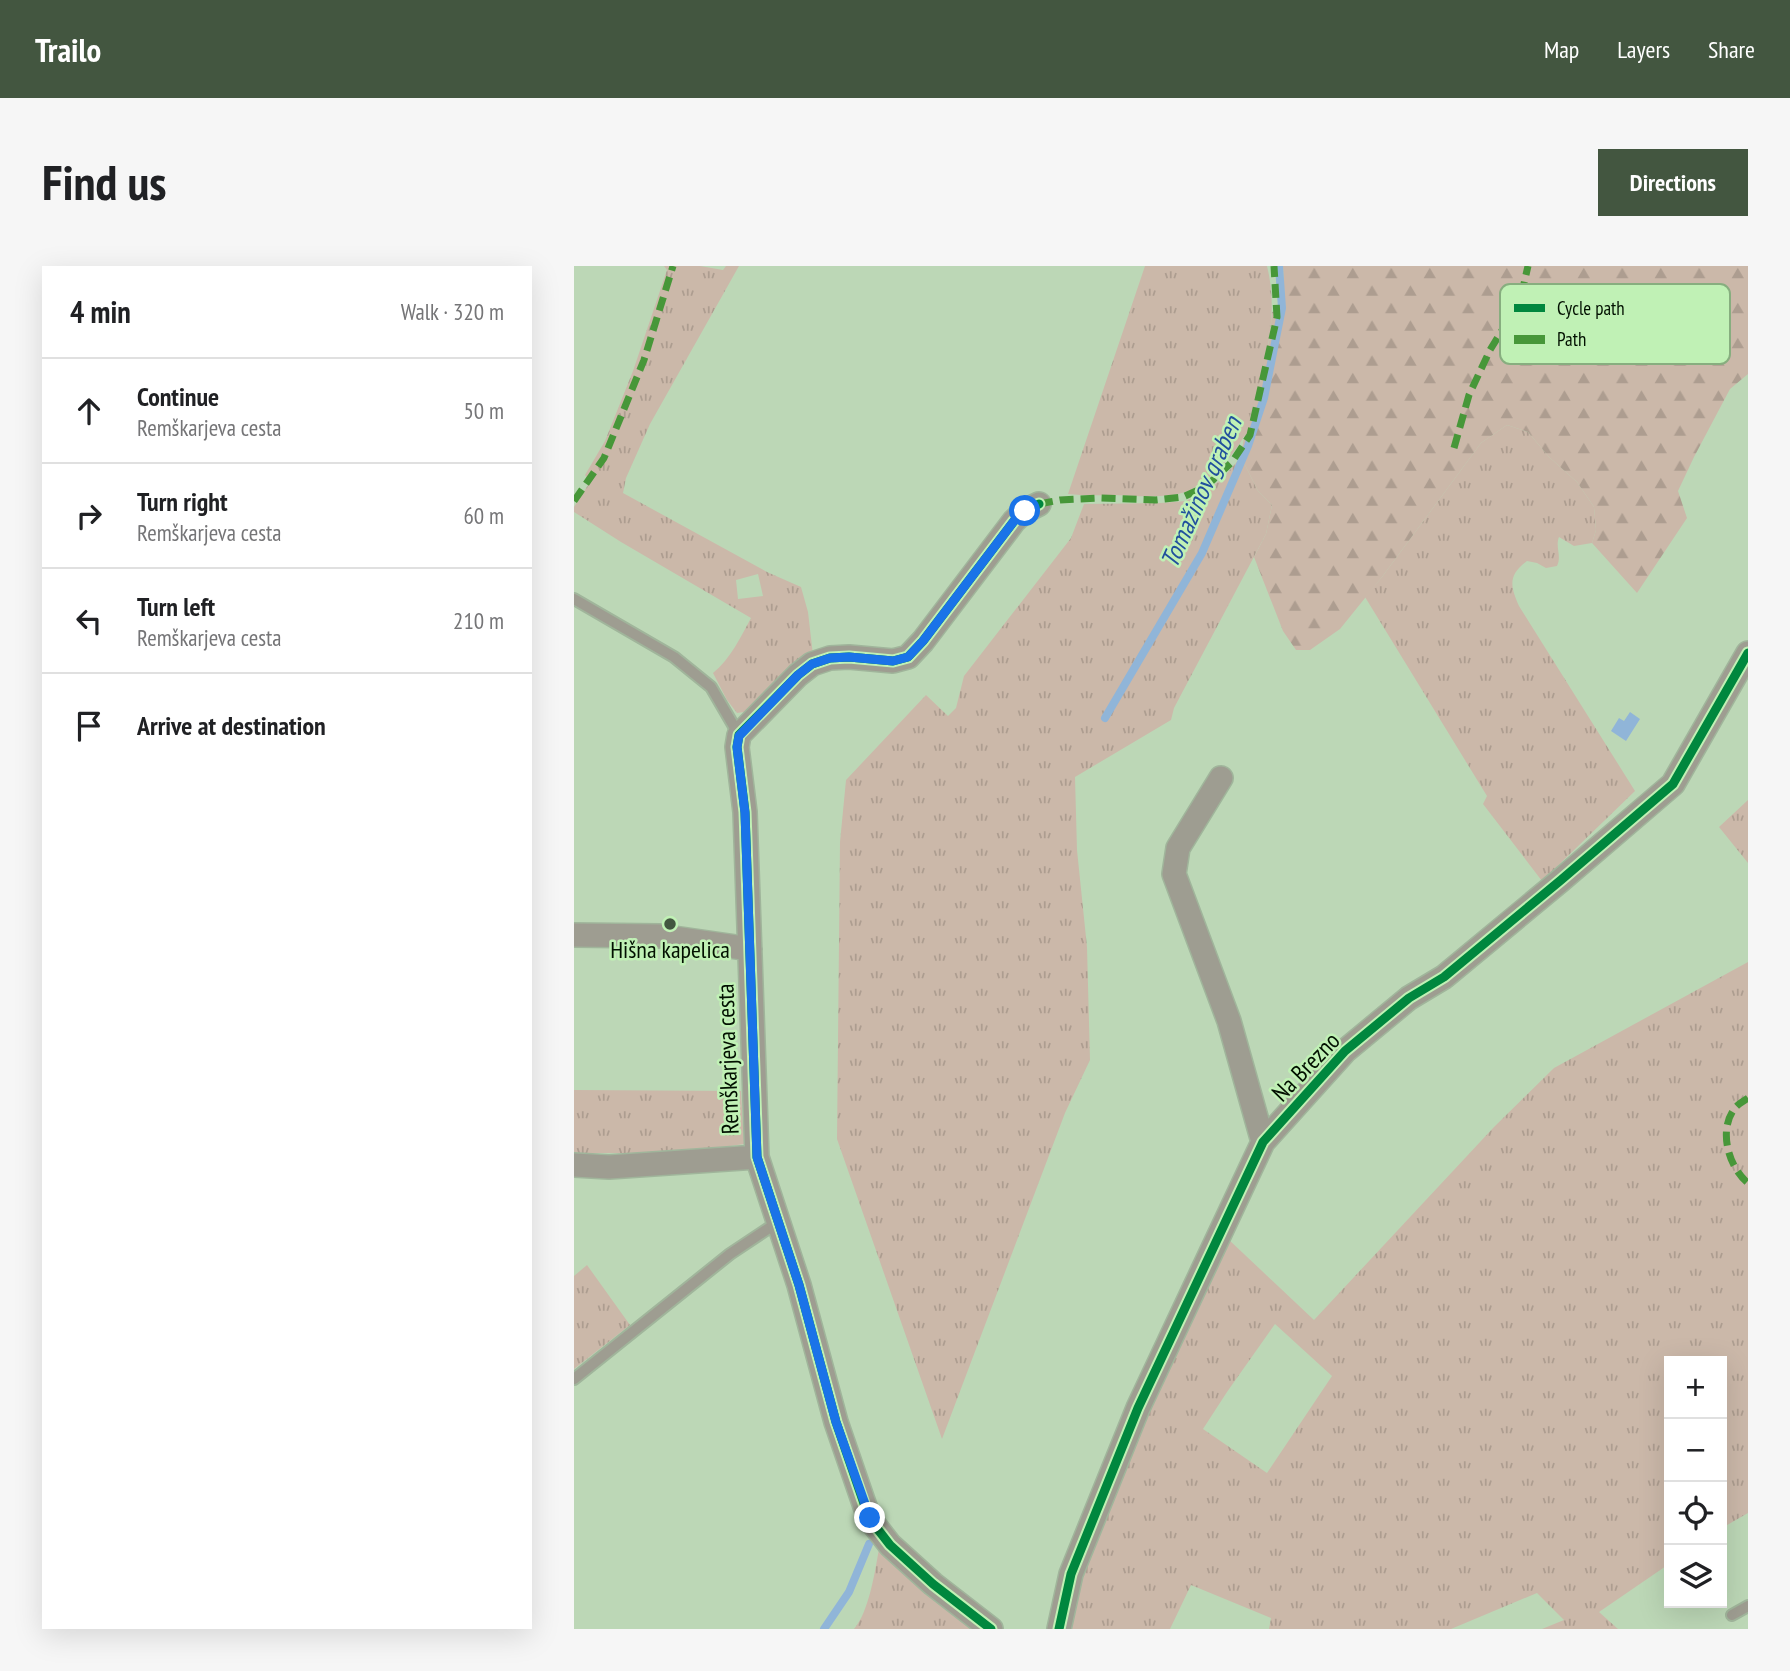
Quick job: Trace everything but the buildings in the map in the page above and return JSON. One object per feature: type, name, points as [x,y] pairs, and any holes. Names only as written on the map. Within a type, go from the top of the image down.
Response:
[{"type":"street","points":[[739,736],[812,664],[830,658],[893,661],[908,657],[1014,521],[1039,504]]},
{"type":"street","name":"Na Brezno","points":[[1059,1629],[1071,1574],[1138,1408],[1263,1142],[1345,1051],[1409,998],[1444,977],[1673,784],[1748,653]]},
{"type":"street","name":"Remškarjeva cesta","points":[[739,736],[737,747],[745,813],[757,1157],[799,1285],[836,1422],[870,1518],[890,1545],[933,1584],[990,1629]]},
{"type":"street","name":"Na Brezno","points":[[1221,778],[1178,848],[1174,874],[1229,1021],[1263,1142]]},
{"type":"street","points":[[574,935],[660,936],[750,949]]},
{"type":"street","points":[[574,1165],[609,1167],[757,1157]]},
{"type":"lane","points":[[574,599],[674,657],[710,687],[739,736]]},
{"type":"lane","points":[[574,1379],[730,1254],[778,1222]]},
{"type":"lane","points":[[1732,1615],[1748,1606]]},
{"type":"green space","points":[[664,266],[700,266],[723,270],[726,266],[739,266],[650,424],[626,478],[623,493],[767,572],[801,587],[808,612],[813,655],[751,711],[737,713],[713,673],[730,654],[751,618],[574,512],[574,507],[590,482],[585,475],[605,441],[633,371],[667,270]],"holes":[[[758,574],[763,596],[738,599],[736,580]]]},
{"type":"green space","points":[[1145,266],[1267,266],[1272,302],[1269,337],[1248,427],[1238,446],[1220,468],[1198,486],[1182,493],[1154,496],[1068,494]]},
{"type":"green space","points":[[1283,266],[1748,266],[1748,374],[1730,389],[1678,491],[1687,518],[1637,593],[1592,543],[1596,530],[1594,507],[1577,482],[1549,457],[1528,432],[1507,425],[1481,443],[1340,629],[1310,650],[1296,650],[1283,631],[1254,557],[1266,534],[1272,505],[1258,491],[1241,457],[1270,337],[1272,312],[1285,308]]},
{"type":"green space","points":[[1507,425],[1528,432],[1549,457],[1577,482],[1594,507],[1596,530],[1592,543],[1574,546],[1559,537],[1557,566],[1546,568],[1527,561],[1516,571],[1512,581],[1519,606],[1635,791],[1542,881],[1483,804],[1487,796],[1365,597],[1481,443]]},
{"type":"green space","points":[[1241,457],[1258,491],[1272,505],[1266,534],[1174,708],[1171,720],[1075,777],[1077,850],[1087,947],[1090,1060],[1065,1113],[942,1439],[837,1139],[840,842],[846,780],[926,695],[948,716],[956,708],[964,676],[1071,538],[1084,504],[1186,501],[1222,479]]},
{"type":"green space","points":[[1748,800],[1748,863],[1719,827]]},
{"type":"green space","points":[[1748,962],[1748,1513],[1727,1525],[1727,1356],[1664,1356],[1664,1567],[1599,1612],[1618,1629],[1542,1629],[1564,1620],[1537,1593],[1451,1629],[1269,1629],[1271,1618],[1191,1585],[1170,1629],[1072,1629],[1078,1593],[1106,1516],[1227,1238],[1314,1320],[1494,1127],[1554,1068]],"holes":[[[1275,1324],[1332,1376],[1267,1473],[1203,1429]]]},
{"type":"green space","points":[[574,1090],[741,1091],[744,1144],[680,1153],[574,1153]]},
{"type":"green space","points":[[587,1265],[630,1325],[574,1369],[574,1276]]},
{"type":"green space","points":[[879,1549],[974,1629],[854,1629],[864,1612]]},
{"type":"water","points":[[1630,712],[1640,719],[1626,741],[1611,731],[1619,718],[1624,721]]},
{"type":"waterway","name":"Tomažinov graben","points":[[1105,718],[1202,553],[1248,446],[1264,398],[1282,308],[1279,266]]},
{"type":"waterway","name":"Tomažinov graben","points":[[824,1629],[849,1592],[869,1544]]},
{"type":"marked path","points":[[574,501],[604,458],[644,360],[673,266]]},
{"type":"marked path","points":[[1039,504],[1101,498],[1156,500],[1183,497],[1213,480],[1232,462],[1250,435],[1277,317],[1274,266]]},
{"type":"marked path","points":[[1524,284],[1528,266]]},
{"type":"marked path","points":[[1454,448],[1469,395],[1500,334]]},
{"type":"marked path","points":[[1748,1098],[1736,1107],[1730,1117],[1726,1137],[1735,1167],[1748,1183]]},
{"type":"cycle path","points":[[991,1629],[933,1584],[890,1545],[869,1518],[836,1422],[799,1285],[757,1157],[745,812],[737,747],[739,735],[812,664],[830,658],[893,661],[908,657],[1014,521],[1039,504]]},
{"type":"cycle path","points":[[1059,1629],[1071,1574],[1138,1408],[1263,1142],[1345,1051],[1409,998],[1444,977],[1673,784],[1748,653]]},
{"type":"place","name":"Hišna kapelica","points":[[670,924]]},
{"type":"route","points":[[870,1518],[836,1422],[799,1285],[757,1157],[745,813],[737,747],[739,736],[812,664],[830,658],[893,661],[908,657],[1014,521],[1025,511]]}]
